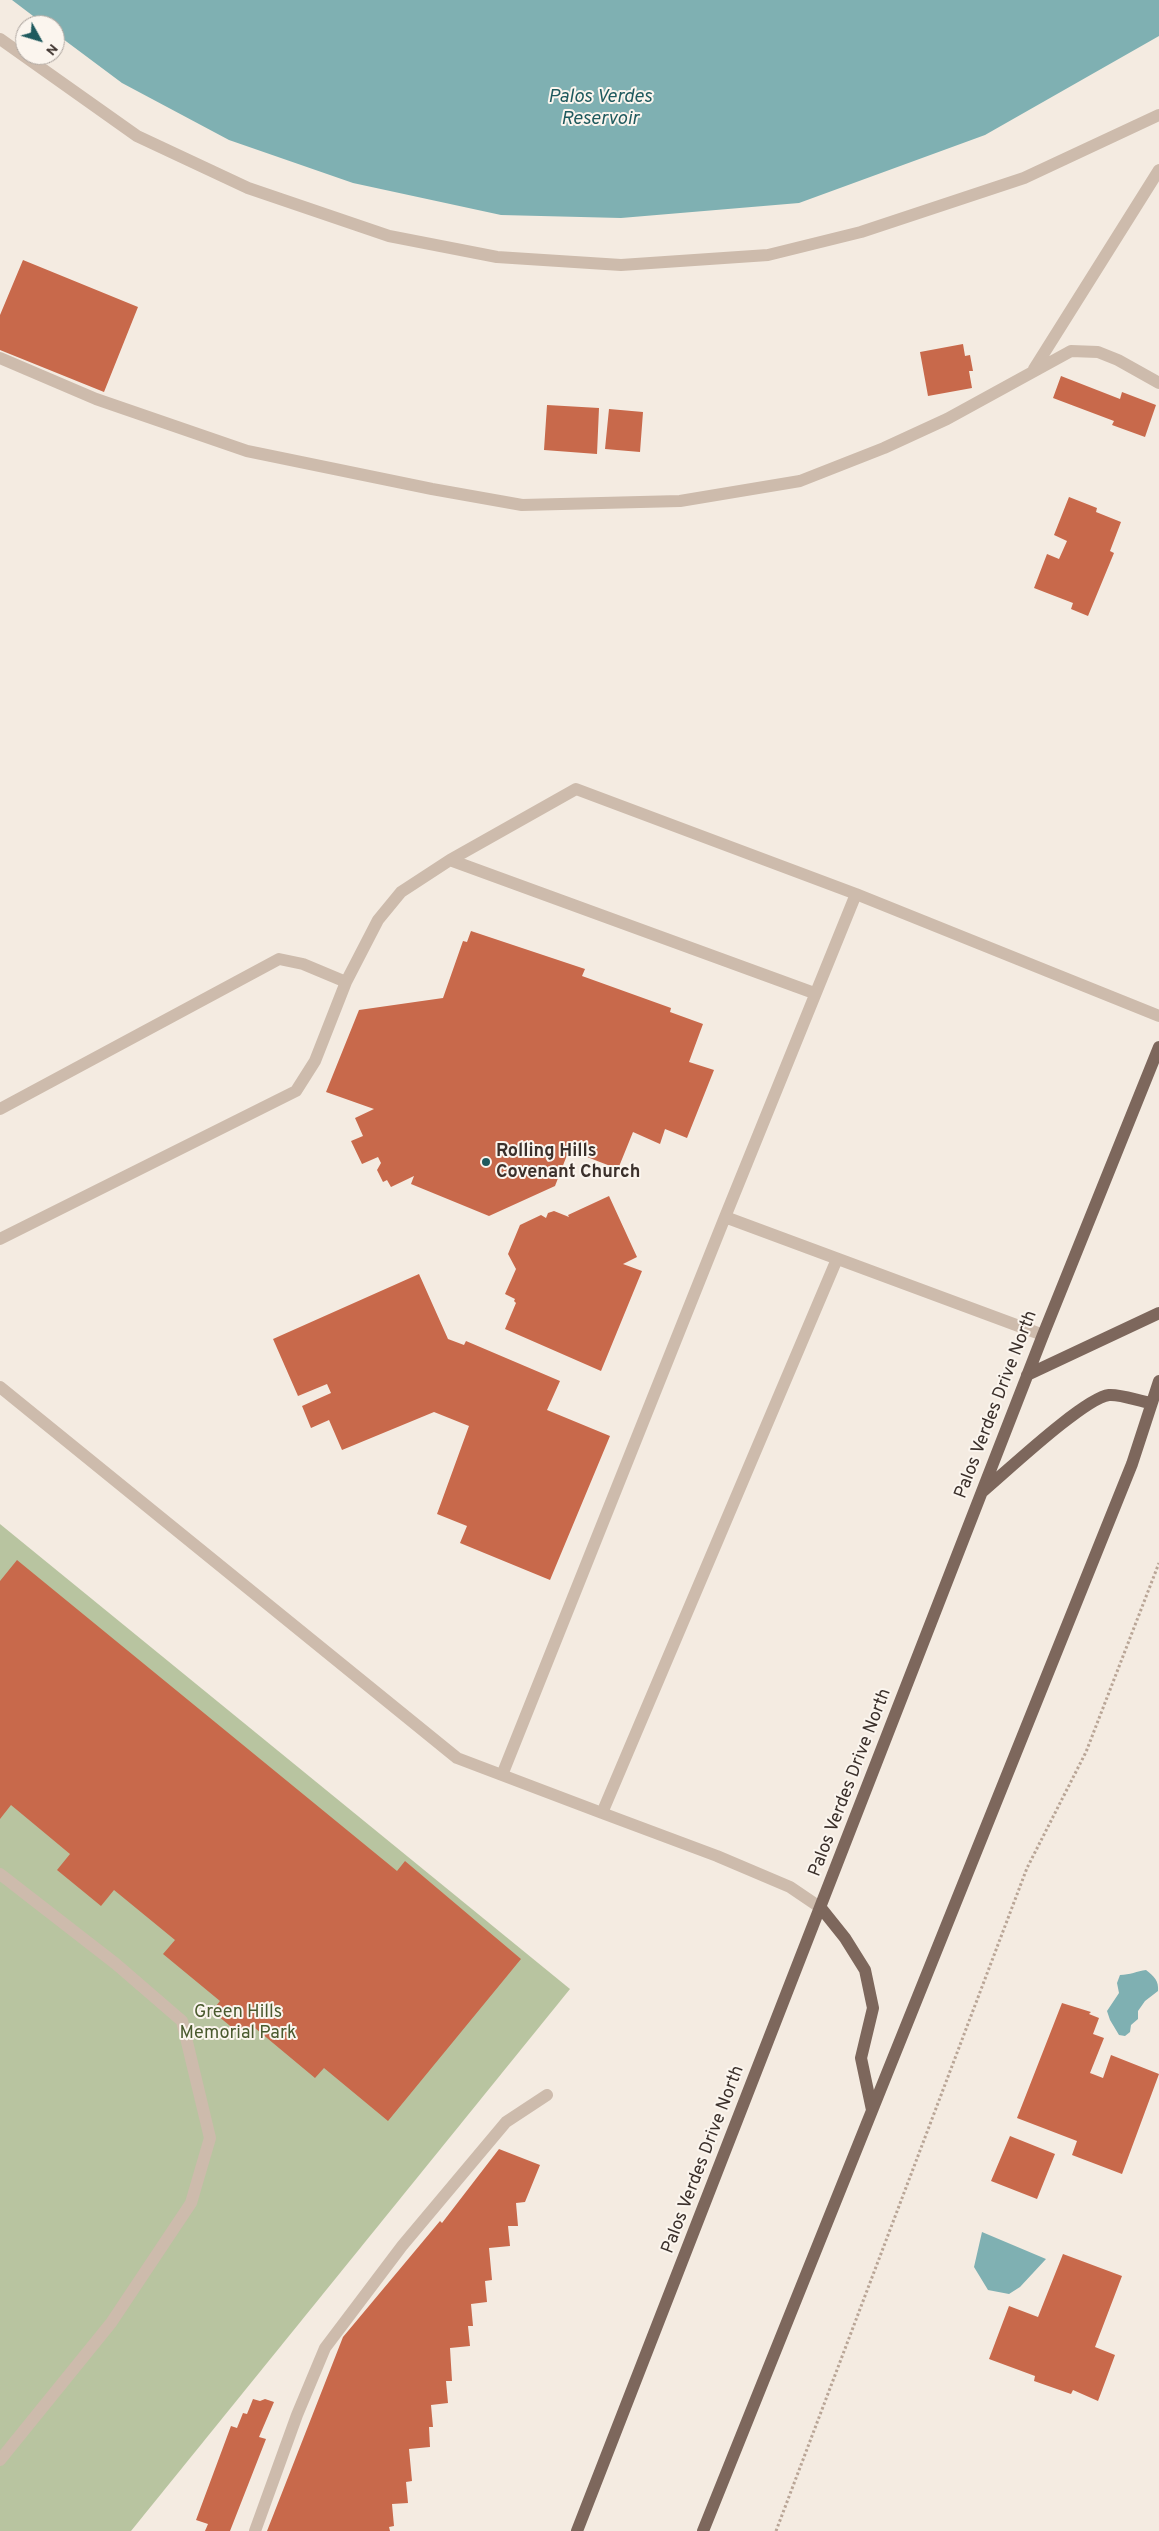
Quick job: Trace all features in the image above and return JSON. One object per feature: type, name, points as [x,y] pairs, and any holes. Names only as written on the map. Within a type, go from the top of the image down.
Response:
[{"type":"main road","name":"Palos Verdes Drive North","points":[[577,2531],[1043,1334],[1159,1048]]},
{"type":"main road","points":[[1028,1375],[1159,1313]]},
{"type":"main road","points":[[703,2531],[1132,1464],[1155,1405],[1159,1381]]},
{"type":"main road","points":[[981,1493],[1069,1418],[1090,1404],[1108,1395],[1155,1405]]},
{"type":"main road","points":[[821,1908],[845,1938],[865,1970],[872,2008],[860,2058],[872,2110]]},
{"type":"lane","points":[[0,39],[136,136],[248,188],[389,236],[497,257],[620,265],[768,255],[861,232],[1024,178],[1159,115]]},
{"type":"lane","points":[[1033,370],[1159,170]]},
{"type":"lane","points":[[0,358],[96,399],[247,451],[432,489],[522,505],[680,501],[800,481],[884,448],[947,419],[1033,370],[1071,351],[1098,352],[1118,360],[1159,383]]},
{"type":"lane","points":[[0,1239],[296,1091],[315,1061],[346,982],[378,920],[402,892],[450,860],[576,789],[856,894],[1159,1016]]},
{"type":"lane","points":[[450,860],[814,993]]},
{"type":"lane","points":[[502,1774],[814,993],[856,894]]},
{"type":"lane","points":[[0,1109],[279,960],[303,964],[346,982]]},
{"type":"lane","points":[[725,1217],[1043,1334]]},
{"type":"lane","points":[[602,1813],[837,1259]]},
{"type":"lane","points":[[0,1387],[458,1758],[790,1886],[821,1908]]},
{"type":"lane","points":[[0,1874],[116,1964],[182,2021],[210,2138],[191,2203],[111,2323],[0,2460]]},
{"type":"lane","points":[[255,2531],[297,2415],[324,2348],[402,2246],[506,2122],[547,2095]]},
{"type":"path","points":[[776,2531],[1026,1868],[1086,1752],[1159,1563]]},
{"type":"green space","name":"Green Hills Memorial Park","points":[[0,1524],[570,1989],[131,2531],[0,2531]]},
{"type":"water","name":"Palos Verdes Reservoir","points":[[12,0],[1159,0],[1159,36],[985,135],[799,203],[621,218],[501,215],[353,183],[229,140],[122,83],[65,40],[65,15],[32,15]]},
{"type":"water","points":[[1146,1970],[1158,1984],[1158,1991],[1145,2001],[1138,2011],[1138,2019],[1131,2025],[1130,2032],[1125,2036],[1119,2035],[1107,2011],[1119,1993],[1117,1983],[1120,1975]]},
{"type":"water","points":[[982,2232],[1046,2259],[1020,2287],[1009,2294],[988,2290],[974,2267]]},
{"type":"building","points":[[23,260],[138,307],[104,392],[0,350],[0,315]]},
{"type":"building","points":[[963,344],[965,356],[970,355],[973,371],[969,371],[972,388],[928,396],[920,352]]},
{"type":"building","points":[[1061,376],[1120,399],[1122,392],[1156,405],[1145,437],[1112,425],[1114,421],[1053,398]]},
{"type":"building","points":[[547,405],[599,408],[597,454],[544,450]]},
{"type":"building","points":[[609,409],[643,412],[640,452],[605,449]]},
{"type":"building","points":[[1069,497],[1097,508],[1096,512],[1121,522],[1110,551],[1114,553],[1088,616],[1071,609],[1073,603],[1034,588],[1047,554],[1059,559],[1067,541],[1054,535]]},
{"type":"building","points":[[471,931],[585,969],[582,976],[671,1008],[670,1012],[703,1024],[689,1062],[714,1070],[687,1138],[665,1129],[660,1144],[633,1132],[618,1169],[569,1150],[555,1186],[489,1216],[411,1184],[414,1176],[391,1187],[387,1180],[383,1182],[377,1170],[381,1163],[378,1157],[362,1164],[351,1141],[363,1136],[355,1118],[374,1109],[326,1092],[359,1010],[443,998],[463,941],[467,942]]},
{"type":"building","points":[[609,1196],[637,1257],[623,1264],[642,1271],[601,1371],[505,1329],[516,1303],[515,1299],[505,1294],[516,1269],[508,1254],[520,1225],[541,1215],[546,1218],[548,1213],[554,1211],[569,1217],[568,1215]]},
{"type":"building","points":[[419,1274],[448,1339],[464,1345],[466,1341],[560,1381],[547,1410],[610,1436],[550,1580],[460,1543],[467,1526],[437,1514],[469,1426],[434,1412],[342,1450],[329,1420],[311,1428],[302,1406],[331,1393],[327,1384],[298,1396],[273,1339]]},
{"type":"building","points":[[17,1560],[397,1871],[405,1861],[521,1959],[388,2121],[324,2068],[315,2078],[255,2028],[246,2039],[212,2011],[220,2001],[163,1954],[175,1940],[114,1890],[101,1906],[57,1870],[70,1854],[11,1805],[0,1819],[0,1581]]},
{"type":"building","points":[[1062,2003],[1091,2012],[1089,2014],[1099,2018],[1093,2034],[1104,2038],[1090,2073],[1103,2078],[1111,2055],[1159,2074],[1122,2174],[1072,2155],[1077,2141],[1017,2118]]},
{"type":"building","points":[[1010,2136],[1055,2154],[1037,2199],[991,2181]]},
{"type":"building","points":[[499,2149],[540,2165],[525,2202],[516,2203],[518,2226],[508,2226],[510,2246],[489,2248],[492,2280],[485,2281],[487,2302],[471,2304],[473,2326],[468,2326],[470,2346],[450,2348],[452,2381],[446,2381],[448,2403],[431,2405],[433,2427],[429,2427],[430,2447],[409,2449],[412,2481],[406,2482],[408,2503],[392,2504],[394,2526],[389,2527],[390,2531],[267,2531],[343,2337],[440,2221],[442,2223]]},
{"type":"building","points":[[1063,2254],[1122,2276],[1095,2347],[1115,2355],[1098,2401],[1073,2390],[1071,2394],[1034,2381],[1035,2376],[989,2359],[1009,2306],[1038,2317]]},
{"type":"building","points":[[253,2399],[260,2401],[265,2399],[274,2402],[259,2437],[266,2439],[230,2531],[205,2531],[208,2524],[196,2520],[231,2426],[237,2428],[243,2413],[247,2414]]},
{"type":"place","name":"Rolling Hills Covenant Church","points":[[486,1162]]}]
